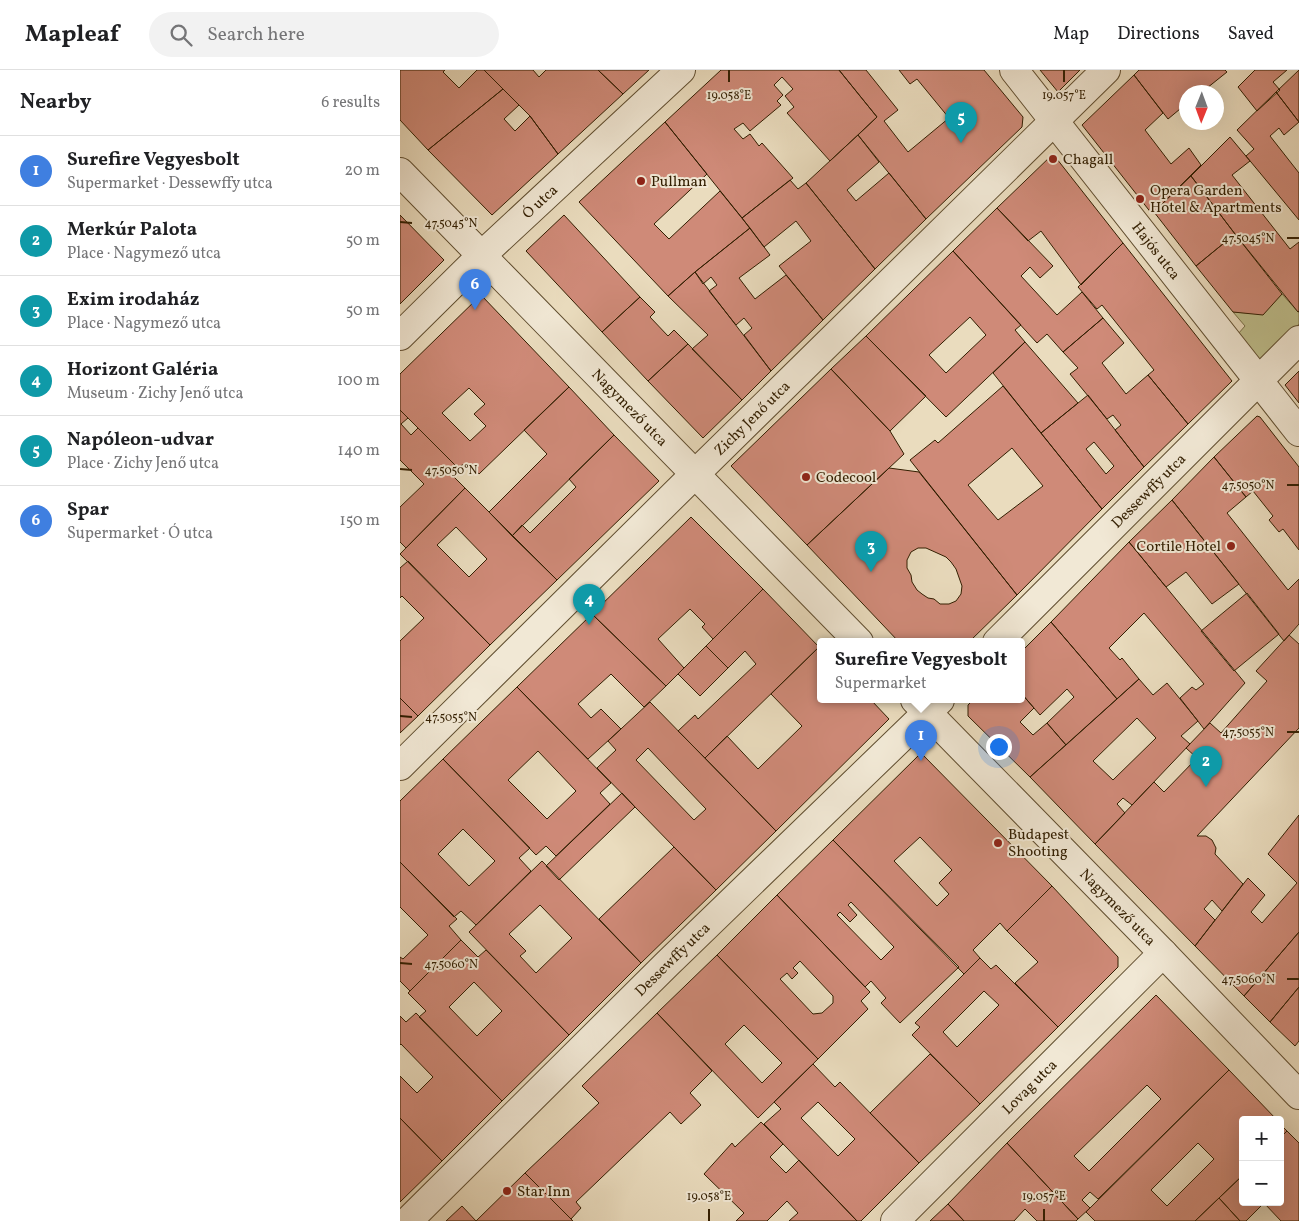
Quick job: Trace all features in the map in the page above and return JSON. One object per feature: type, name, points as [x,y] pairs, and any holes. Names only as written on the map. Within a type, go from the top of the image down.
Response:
[{"type":"street","name":"Ó utca","points":[[400,336],[482,255],[681,70]]},
{"type":"street","name":"Hajós utca","points":[[1014,70],[1299,432]]},
{"type":"street","name":"Zichy Jenő utca","points":[[400,766],[1106,70]]},
{"type":"street","name":"Nagymező utca","points":[[400,172],[855,638]]},
{"type":"street","name":"Dessewffy utca","points":[[1001,638],[1299,340]]},
{"type":"street","name":"Nagymező utca","points":[[927,704],[1299,1095]]},
{"type":"street","name":"Dessewffy utca","points":[[408,1221],[927,704]]},
{"type":"street","name":"Lovag utca","points":[[896,1221],[1163,954]]},
{"type":"green space","points":[[1282,294],[1299,313],[1299,324],[1261,361],[1238,334],[1245,326],[1233,312],[1262,314]]},
{"type":"building","points":[[400,70],[445,70],[443,72],[459,88],[477,70],[484,70],[503,89],[428,150],[400,120]]},
{"type":"building","points":[[484,70],[533,70],[539,77],[546,70],[598,70],[623,94],[558,154],[530,116]]},
{"type":"building","points":[[598,70],[649,70],[623,94]]},
{"type":"building","points":[[721,70],[839,70],[877,117],[830,161],[787,113],[794,107],[785,96],[793,89],[782,77],[774,85],[783,95],[777,101],[781,105],[750,131],[743,123],[734,129],[743,139],[750,134],[759,146],[762,143],[793,178],[742,218],[665,122]]},
{"type":"building","points":[[839,70],[866,70],[898,110],[884,121],[908,152],[949,118],[917,79],[910,84],[899,70],[984,70],[1023,117],[1022,127],[926,219],[858,135],[877,117]]},
{"type":"building","points":[[1040,70],[1080,70],[1058,92]]},
{"type":"building","points":[[1139,70],[1225,70],[1227,72],[1211,85],[1179,85],[1179,110],[1168,119],[1134,75]]},
{"type":"building","points":[[1255,70],[1287,70],[1273,82],[1280,90],[1257,111],[1238,87]]},
{"type":"building","points":[[1299,70],[1299,122],[1276,92]]},
{"type":"building","points":[[1134,75],[1163,113],[1145,130],[1171,164],[1189,148],[1201,165],[1152,214],[1082,125]]},
{"type":"building","points":[[503,89],[519,105],[504,119],[515,131],[530,116],[558,154],[492,215],[428,150]]},
{"type":"building","points":[[1276,92],[1299,122],[1284,135],[1279,128],[1270,136],[1299,173],[1299,220],[1246,156],[1254,149],[1237,130]]},
{"type":"building","points":[[665,122],[707,174],[654,224],[669,239],[720,191],[750,228],[668,296],[579,202]]},
{"type":"building","points":[[858,135],[879,162],[847,190],[856,201],[889,173],[926,219],[875,269],[806,183]]},
{"type":"building","points":[[1230,137],[1250,161],[1232,175],[1290,249],[1299,242],[1298,312],[1191,176]]},
{"type":"building","points":[[1053,154],[1123,243],[1081,285],[1041,231],[1028,241],[997,208]]},
{"type":"building","points":[[1191,176],[1235,234],[1196,266],[1154,212]]},
{"type":"building","points":[[790,180],[798,189],[806,183],[875,269],[823,320],[779,266],[811,241],[796,221],[764,247],[742,218]]},
{"type":"building","points":[[997,208],[1053,266],[1040,278],[1030,267],[1021,276],[1057,315],[1082,292],[1103,318],[1063,352],[1047,334],[1037,343],[953,251]]},
{"type":"building","points":[[400,215],[444,260],[400,304]]},
{"type":"building","points":[[564,215],[640,297],[602,332],[526,251]]},
{"type":"building","points":[[750,228],[770,255],[739,278],[755,299],[786,275],[823,320],[771,371],[744,335],[752,328],[744,318],[736,325],[709,291],[717,285],[711,277],[703,284],[695,272]]},
{"type":"building","points":[[1235,234],[1282,294],[1263,315],[1233,312],[1196,266]]},
{"type":"building","points":[[1123,243],[1232,381],[1188,424],[1148,375],[1154,370],[1102,305],[1097,309],[1078,287]]},
{"type":"building","points":[[953,251],[1021,325],[1015,330],[1025,342],[946,417],[866,336]],"holes":[[[970,317],[986,335],[946,373],[929,355]]]},
{"type":"building","points":[[695,272],[771,371],[742,400],[692,349],[708,335],[668,296]]},
{"type":"building","points":[[481,295],[569,387],[479,474],[470,464],[462,465],[458,468],[400,410],[400,374]],"holes":[[[469,388],[485,404],[474,414],[486,426],[470,441],[442,413]]]},
{"type":"building","points":[[640,297],[655,312],[650,317],[668,336],[674,330],[688,344],[648,381],[602,332]]},
{"type":"building","points":[[1103,318],[1124,343],[1102,363],[1126,394],[1148,375],[1188,424],[1144,467],[1115,430],[1121,425],[1113,415],[1107,419],[1070,374],[1078,368],[1063,352]]},
{"type":"building","points":[[866,336],[926,396],[890,431],[831,369]]},
{"type":"building","points":[[1025,342],[1078,403],[1041,433],[993,373]]},
{"type":"building","points":[[688,344],[742,400],[703,438],[648,381]]},
{"type":"building","points":[[831,369],[890,431],[904,454],[807,545],[731,466]]},
{"type":"building","points":[[1299,371],[1299,403],[1285,385]]},
{"type":"building","points":[[1003,386],[1102,509],[1017,595],[910,460],[935,440],[938,443]],"holes":[[[1012,448],[1043,486],[998,520],[968,485]]]},
{"type":"building","points":[[569,387],[614,435],[512,536],[489,512],[547,454],[524,430]]},
{"type":"building","points":[[1088,395],[1144,467],[1102,509],[1041,433]],"holes":[[[1094,442],[1114,466],[1106,474],[1086,449]]]},
{"type":"building","points":[[400,410],[408,418],[401,424],[411,435],[418,428],[460,470],[454,477],[465,488],[406,548],[400,542],[400,507],[424,484],[400,460]]},
{"type":"building","points":[[1257,416],[1260,417],[1299,467],[1299,550],[1283,529],[1279,532],[1269,520],[1273,516],[1253,491],[1246,497],[1214,457]]},
{"type":"building","points":[[614,435],[659,481],[557,580],[512,536],[522,525],[530,533],[576,487],[569,479]]},
{"type":"building","name":"Cortile Hotel","points":[[1214,457],[1246,497],[1227,513],[1288,590],[1299,579],[1299,624],[1284,641],[1172,500]]},
{"type":"building","points":[[889,468],[919,472],[1017,595],[973,638],[895,638],[807,545]],"holes":[[[918,548],[926,548],[946,557],[956,569],[962,586],[961,594],[956,601],[949,604],[940,604],[917,590],[907,568],[907,560],[911,552]]]},
{"type":"building","points":[[465,488],[557,580],[490,645],[400,554]],"holes":[[[456,527],[487,559],[469,577],[437,545]]]},
{"type":"building","points":[[1172,500],[1239,584],[1212,604],[1186,572],[1166,587],[1129,542]]},
{"type":"building","points":[[691,517],[763,589],[713,639],[702,627],[705,624],[690,609],[658,639],[684,668],[666,686],[592,614]]},
{"type":"building","points":[[1129,542],[1245,683],[1204,729],[1180,698],[1192,687],[1196,690],[1204,684],[1144,613],[1109,648],[1120,660],[1122,658],[1139,679],[1117,699],[1051,622]]},
{"type":"building","points":[[408,561],[490,645],[418,716],[400,698],[400,641],[424,618],[402,596],[400,598],[400,568]]},
{"type":"building","points":[[763,589],[817,645],[817,649],[705,758],[678,731],[695,715],[698,719],[756,664],[745,651],[728,668],[706,646]]},
{"type":"building","points":[[1247,593],[1279,634],[1234,671],[1201,631]]},
{"type":"building","points":[[592,614],[666,686],[644,707],[611,674],[578,704],[591,718],[601,709],[621,729],[588,759],[517,687]]},
{"type":"building","points":[[1051,622],[1117,699],[1066,745],[1047,723],[1074,697],[1067,689],[1040,715],[1025,698],[1025,648]]},
{"type":"building","points":[[1289,635],[1299,644],[1299,728],[1197,836],[1206,836],[1212,840],[1216,848],[1215,854],[1243,884],[1222,911],[1212,900],[1204,909],[1215,920],[1195,946],[1095,844],[1154,782],[1164,792],[1197,758],[1186,748],[1210,723],[1221,733],[1267,681],[1256,671]]},
{"type":"building","points":[[706,646],[728,668],[700,696],[678,674]]},
{"type":"building","points":[[817,649],[817,703],[874,703],[889,719],[776,831],[705,758],[727,736],[758,769],[802,726],[771,694]]},
{"type":"building","points":[[1139,679],[1153,695],[1167,683],[1198,721],[1181,736],[1190,744],[1132,805],[1123,798],[1117,804],[1125,813],[1095,844],[1030,777]],"holes":[[[1137,718],[1156,738],[1113,780],[1093,761]]]},
{"type":"building","points":[[517,687],[611,783],[600,793],[610,804],[556,856],[546,846],[536,855],[443,759]],"holes":[[[538,751],[576,791],[547,819],[508,780]]]},
{"type":"building","points":[[400,698],[418,716],[400,733]]},
{"type":"building","points":[[1025,698],[1034,708],[1020,722],[1033,735],[1047,723],[1066,745],[1030,777],[968,716],[968,705],[970,703],[1025,703]]},
{"type":"building","points":[[650,702],[776,831],[716,890],[597,768],[616,750],[608,741]],"holes":[[[648,748],[706,809],[694,820],[636,760]]]},
{"type":"building","points":[[921,753],[1052,886],[1007,931],[1000,923],[973,950],[980,958],[964,974],[833,840]],"holes":[[[920,837],[952,870],[939,883],[949,894],[937,906],[894,861]]]},
{"type":"building","points":[[443,759],[530,848],[519,858],[531,871],[476,925],[461,911],[454,917],[400,862],[400,801]],"holes":[[[463,829],[495,861],[469,886],[438,854]]]},
{"type":"building","points":[[622,793],[635,807],[559,880],[546,866]]},
{"type":"building","points":[[1299,815],[1299,932],[1244,996],[1195,946],[1248,878],[1265,895],[1251,912],[1262,923],[1297,883],[1268,854]]},
{"type":"building","points":[[833,840],[959,967],[900,1023],[881,1003],[886,998],[871,981],[865,987],[777,895]],"holes":[[[851,902],[894,947],[881,960],[837,915],[840,912],[850,922],[857,915],[848,905]]]},
{"type":"building","points":[[674,847],[716,890],[641,963],[599,919]]},
{"type":"building","points":[[542,861],[641,963],[569,1035],[469,932]],"holes":[[[540,905],[572,938],[536,973],[520,956],[526,951],[509,934]]]},
{"type":"building","points":[[400,862],[457,919],[449,926],[461,940],[410,991],[400,981],[400,957],[403,959],[428,935],[400,907]]},
{"type":"building","points":[[1052,886],[1118,957],[1118,967],[1058,1027],[1015,983],[1038,962],[1007,931]]},
{"type":"building","points":[[777,895],[870,992],[861,1001],[868,1009],[818,1059],[717,955]],"holes":[[[800,961],[833,996],[833,1003],[822,1013],[813,1014],[780,979],[787,973],[792,979],[798,973],[793,968]]]},
{"type":"building","points":[[1299,932],[1299,987],[1270,1022],[1244,996]]},
{"type":"building","points":[[461,940],[478,957],[486,950],[569,1035],[502,1101],[419,1017],[426,1011],[408,993]],"holes":[[[474,982],[502,1011],[477,1036],[449,1007]]]},
{"type":"building","points":[[717,955],[818,1059],[758,1118],[657,1013]],"holes":[[[744,1025],[782,1063],[762,1083],[725,1044]]]},
{"type":"building","points":[[980,958],[991,969],[996,965],[1058,1027],[980,1104],[912,1035],[920,1027],[915,1023]],"holes":[[[984,991],[999,1005],[957,1047],[943,1032]]]},
{"type":"building","points":[[1299,987],[1299,1041],[1295,1046],[1270,1022]]},
{"type":"building","points":[[1156,995],[1229,1070],[1098,1199],[1090,1192],[1082,1200],[1090,1208],[1078,1219],[1007,1143]],"holes":[[[1147,1085],[1161,1099],[1089,1171],[1074,1156]]]},
{"type":"building","points":[[416,1013],[502,1101],[442,1161],[400,1118],[400,1076],[417,1093],[433,1077],[400,1045],[400,1016],[406,1022]]},
{"type":"building","points":[[657,1013],[712,1071],[690,1093],[701,1105],[681,1124],[670,1112],[576,1202],[581,1208],[571,1219],[525,1173],[599,1103],[582,1086]]},
{"type":"building","points":[[930,1054],[980,1104],[919,1163],[870,1113]]},
{"type":"building","points":[[813,1064],[835,1087],[840,1082],[919,1163],[861,1221],[857,1221],[764,1124],[781,1109],[774,1102]],"holes":[[[818,1102],[855,1139],[838,1156],[801,1118]]]},
{"type":"building","points":[[1229,1070],[1273,1116],[1239,1116],[1239,1179],[1195,1221],[1095,1221],[1086,1212]],"holes":[[[1198,1143],[1214,1159],[1167,1206],[1151,1190]]]},
{"type":"building","points":[[400,1118],[442,1161],[400,1202]]},
{"type":"building","points":[[761,1122],[783,1144],[770,1157],[786,1173],[799,1160],[857,1221],[789,1221],[798,1213],[787,1201],[767,1221],[736,1221],[744,1213],[704,1174],[732,1143],[735,1147]]},
{"type":"building","points":[[1287,1131],[1299,1143],[1299,1221],[1281,1221],[1267,1206],[1284,1206],[1284,1134]]},
{"type":"building","points":[[1007,1143],[1078,1219],[1076,1221],[1037,1221],[1025,1209],[1014,1221],[964,1221],[948,1204]]},
{"type":"building","points":[[525,1173],[573,1221],[476,1221]]},
{"type":"building","points":[[1239,1179],[1239,1206],[1261,1206],[1246,1221],[1240,1221],[1219,1198]]},
{"type":"building","points":[[1219,1198],[1240,1221],[1195,1221]]},
{"type":"building","points":[[948,1204],[964,1221],[930,1221]]},
{"type":"building","points":[[462,1206],[476,1221],[446,1221]]},
{"type":"place","name":"Napóleon-udvar","points":[[961,143]]},
{"type":"place","name":"Chagall","points":[[1053,159]]},
{"type":"place","name":"Pullman","points":[[641,181]]},
{"type":"place","name":"Opera Garden Hotel & Apartments","points":[[1140,199]]},
{"type":"place","name":"Spar","points":[[475,310]]},
{"type":"place","name":"Codecool","points":[[806,477]]},
{"type":"place","name":"Cortile Hotel","points":[[1231,546]]},
{"type":"place","name":"Exim irodaház","points":[[871,572]]},
{"type":"place","name":"Horizont Galéria","points":[[589,625]]},
{"type":"place","name":"Surefire Vegyesbolt","points":[[921,761]]},
{"type":"place","name":"Merkúr Palota","points":[[1206,787]]},
{"type":"place","name":"Budapest Shooting","points":[[998,843]]},
{"type":"place","name":"Star Inn","points":[[507,1191]]}]
